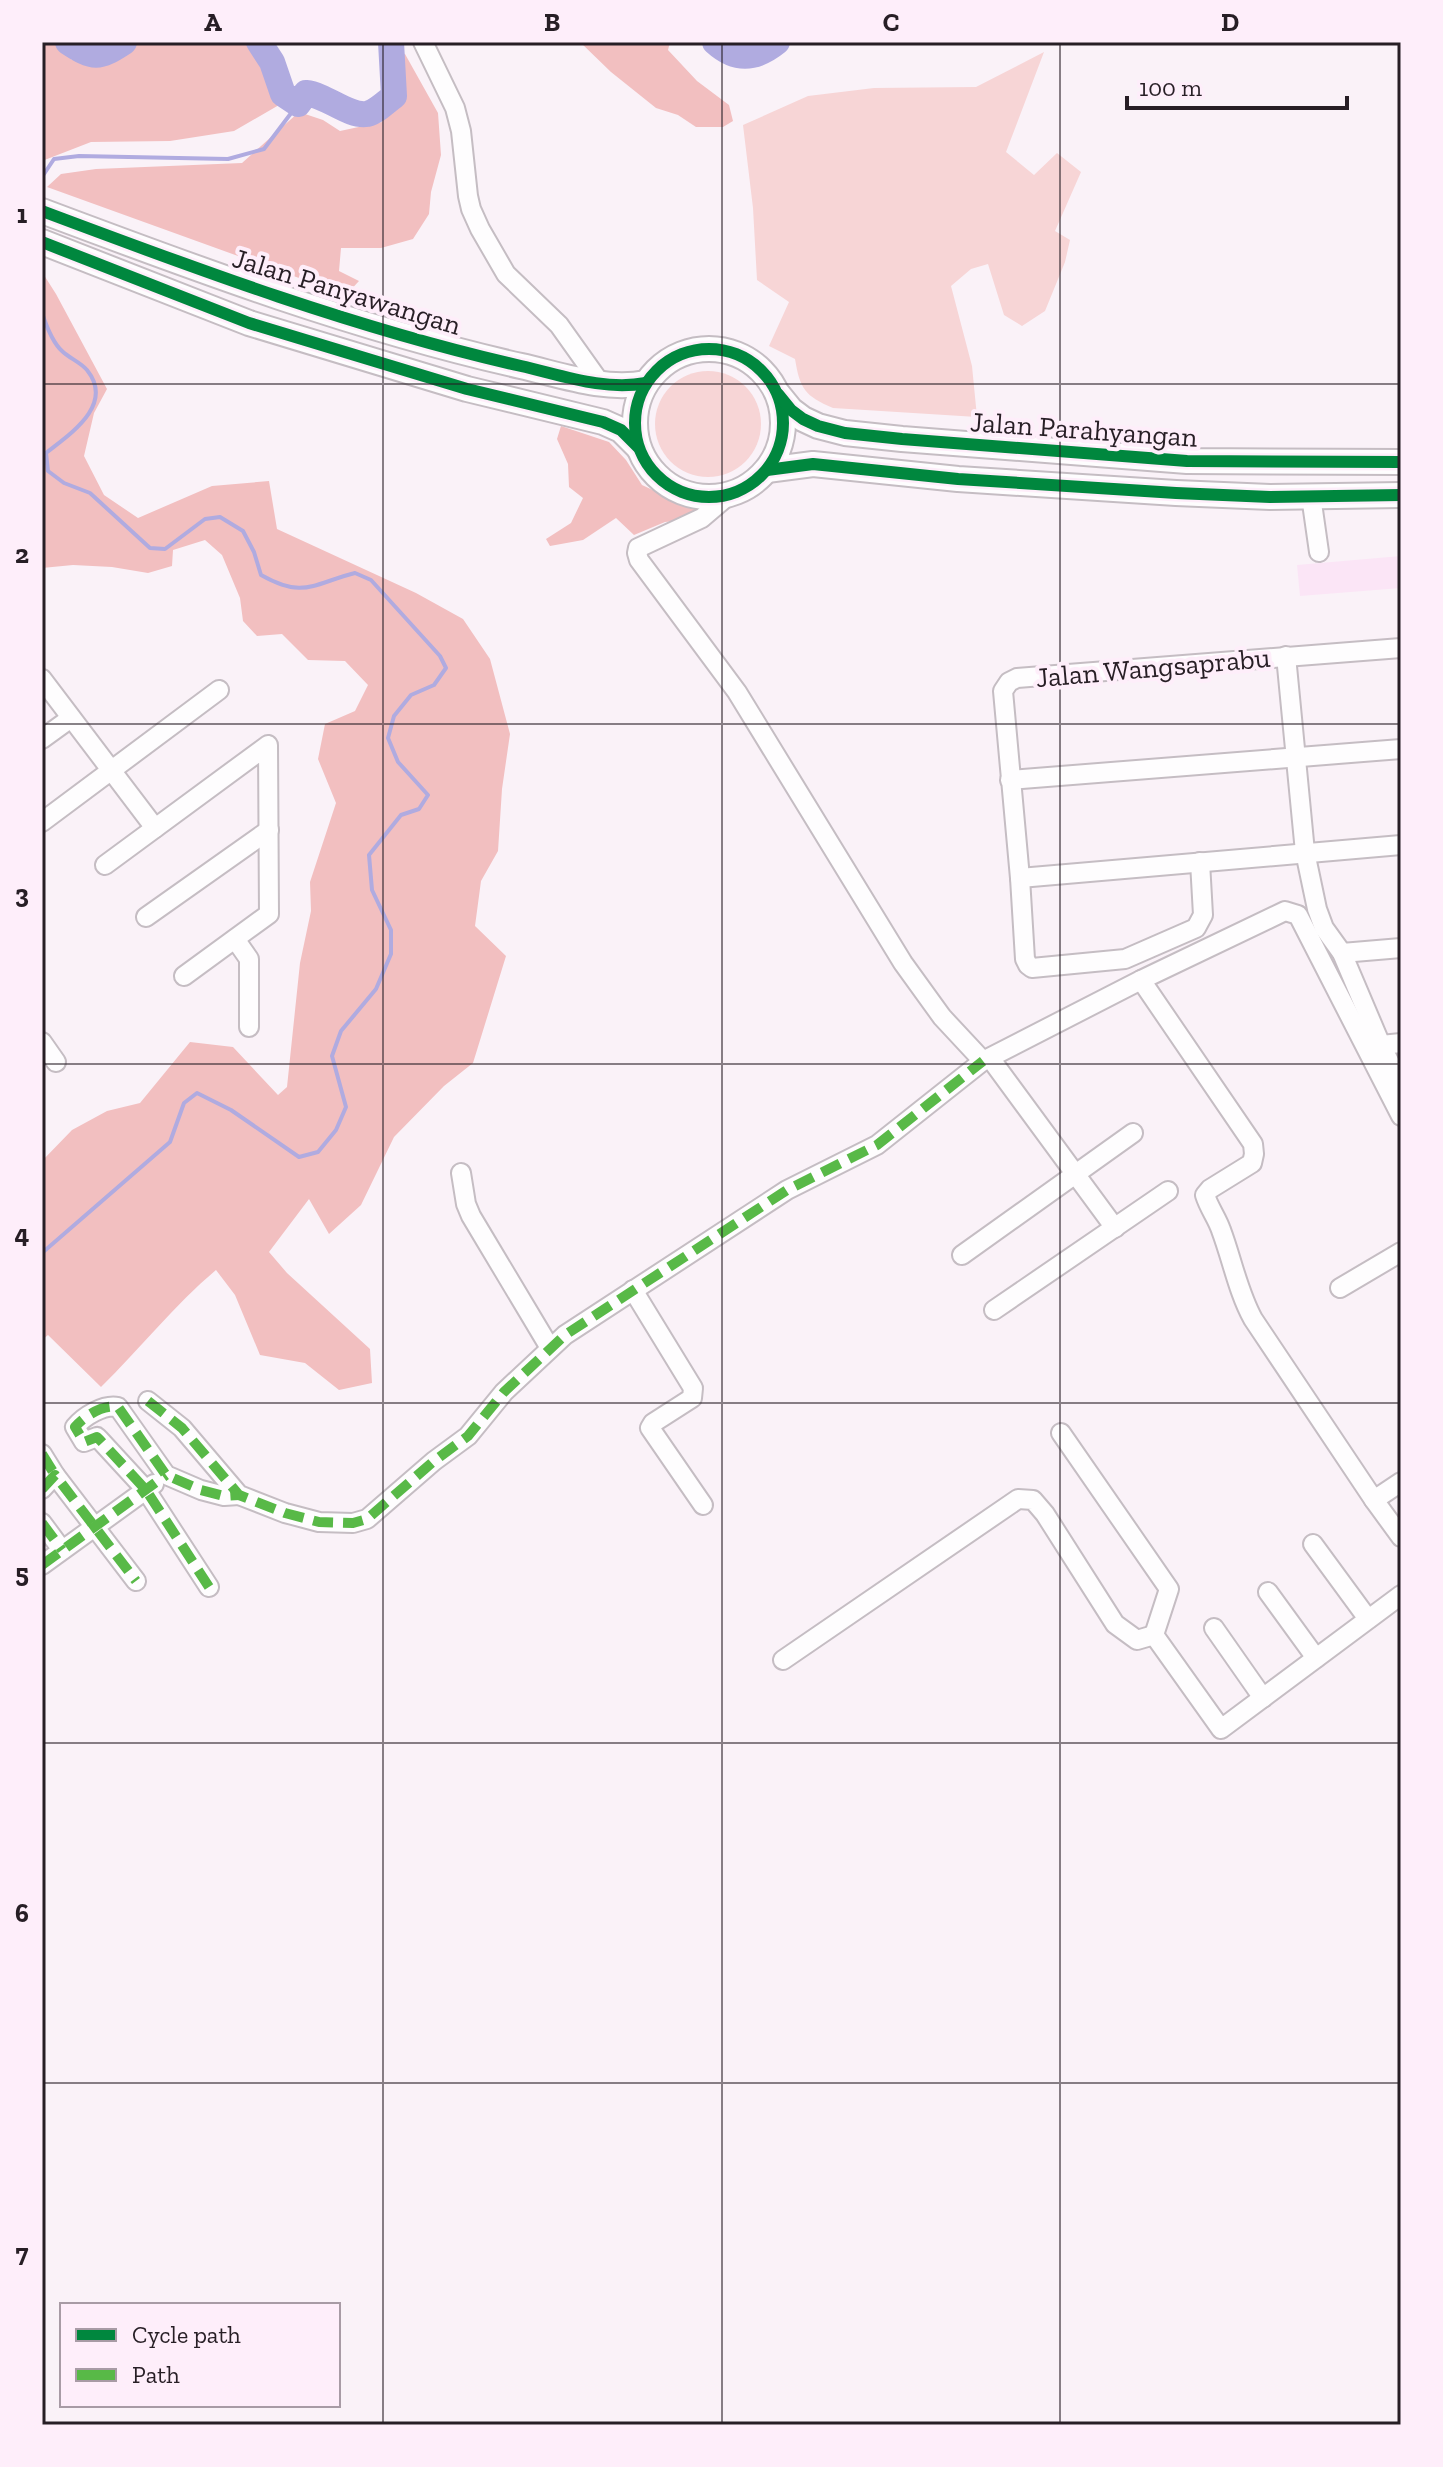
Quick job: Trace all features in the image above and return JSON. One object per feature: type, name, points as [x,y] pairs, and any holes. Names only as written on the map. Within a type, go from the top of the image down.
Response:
[{"type":"main road","name":"Jalan Panyawangan","points":[[42,211],[362,325],[449,350],[601,384],[628,386],[646,383]]},
{"type":"main road","name":"Jalan Panyawangan","points":[[42,242],[249,323],[467,389],[603,422],[621,430],[638,447]]},
{"type":"main road","points":[[703,348],[727,350],[748,359],[766,375],[778,394],[783,414],[783,434],[777,453],[767,470],[750,485],[730,494],[707,497],[685,493],[665,483],[649,466],[638,447],[634,425],[637,403],[646,383],[661,365],[681,353],[703,348]]},
{"type":"main road","name":"Jalan Parahyangan","points":[[778,394],[803,419],[845,433],[1187,461],[1401,462]]},
{"type":"main road","name":"Jalan Parahyangan","points":[[767,470],[813,464],[1087,488],[1270,497],[1401,495]]},
{"type":"street","points":[[423,42],[459,122],[468,196],[480,229],[506,274],[559,325],[601,384]]},
{"type":"street","points":[[730,494],[702,518],[638,548],[639,560],[737,692],[903,963],[942,1017],[986,1059],[1115,1228]]},
{"type":"street","points":[[1311,496],[1319,552]]},
{"type":"street","name":"Jalan Wangsaprabu","points":[[1200,862],[1203,915],[1196,928],[1125,959],[1032,968],[1028,965],[1025,959],[1003,691],[1009,682],[1017,678],[1401,648]]},
{"type":"street","points":[[1286,656],[1305,852],[1317,909],[1324,928],[1342,953],[1401,1085]]},
{"type":"street","points":[[42,679],[155,828]]},
{"type":"street","points":[[42,822],[219,690]]},
{"type":"street","points":[[42,739],[71,718]]},
{"type":"street","points":[[105,865],[268,745],[269,914],[184,976]]},
{"type":"street","points":[[1010,780],[1401,749]]},
{"type":"street","points":[[146,917],[269,830]]},
{"type":"street","points":[[1020,878],[1401,845]]},
{"type":"street","points":[[209,1587],[146,1490],[99,1439],[81,1440],[75,1430],[76,1423],[107,1407],[118,1407],[166,1475],[201,1490],[224,1496],[239,1495],[319,1522],[339,1524],[367,1519],[468,1436],[504,1392],[574,1329],[787,1190],[877,1145],[986,1059],[1285,911],[1298,915],[1401,1116]]},
{"type":"street","points":[[235,939],[249,959],[249,1027]]},
{"type":"street","points":[[1342,953],[1401,948]]},
{"type":"street","points":[[1141,980],[1253,1144],[1252,1163],[1205,1195],[1219,1224],[1243,1300],[1401,1537]]},
{"type":"street","points":[[42,1042],[56,1062]]},
{"type":"street","points":[[1381,1045],[1401,1043]]},
{"type":"street","points":[[962,1255],[1133,1133]]},
{"type":"street","points":[[461,1173],[471,1216],[550,1348]]},
{"type":"street","points":[[994,1310],[1168,1191]]},
{"type":"street","points":[[1340,1288],[1401,1252]]},
{"type":"street","points":[[633,1290],[693,1388],[692,1398],[650,1428],[703,1505]]},
{"type":"street","points":[[148,1401],[182,1428],[239,1495]]},
{"type":"street","points":[[1061,1433],[1169,1589],[1154,1635]]},
{"type":"street","points":[[42,1454],[136,1581]]},
{"type":"street","points":[[42,1489],[55,1475]]},
{"type":"street","points":[[42,1565],[166,1475]]},
{"type":"street","points":[[1374,1500],[1401,1482]]},
{"type":"street","points":[[783,1660],[1018,1499],[1033,1500],[1045,1514],[1115,1624],[1137,1640],[1154,1635]]},
{"type":"street","points":[[42,1523],[62,1550]]},
{"type":"street","points":[[1313,1544],[1368,1619]]},
{"type":"street","points":[[1268,1592],[1316,1658]]},
{"type":"street","points":[[1154,1635],[1221,1729],[1401,1595]]},
{"type":"street","points":[[1214,1628],[1263,1698]]},
{"type":"shaded area","points":[[42,42],[59,42],[72,60],[106,53],[126,42],[266,42],[279,105],[234,131],[170,141],[91,142],[42,161]]},
{"type":"shaded area","points":[[580,42],[670,42],[668,50],[697,81],[729,105],[733,121],[723,127],[696,127],[678,115],[656,108]]},
{"type":"shaded area","points":[[399,52],[405,54],[438,113],[441,155],[431,192],[429,214],[413,239],[381,248],[341,248],[339,271],[359,281],[346,295],[47,187],[61,174],[96,169],[242,163],[299,112],[323,120],[340,131],[382,122],[400,89]]},
{"type":"shaded area","points":[[1044,52],[1006,152],[1034,175],[1057,153],[1081,172],[1055,231],[1070,240],[1065,262],[1045,311],[1022,326],[1004,315],[988,264],[971,269],[951,286],[972,366],[977,417],[833,408],[816,400],[802,385],[795,359],[769,346],[789,302],[757,280],[753,208],[743,125],[808,96],[874,88],[976,87]]},
{"type":"shaded area","points":[[42,272],[107,389],[94,413],[84,456],[104,495],[138,518],[212,486],[269,481],[277,529],[416,593],[463,619],[490,659],[510,734],[498,851],[481,881],[475,926],[506,956],[473,1063],[444,1086],[394,1137],[361,1205],[329,1234],[309,1199],[269,1252],[287,1273],[370,1349],[372,1383],[339,1390],[305,1363],[260,1355],[235,1295],[216,1270],[101,1387],[48,1335],[42,1340],[42,1161],[72,1130],[107,1111],[140,1103],[190,1042],[233,1047],[278,1095],[287,1087],[300,963],[311,911],[310,882],[336,803],[318,759],[325,724],[355,711],[368,685],[345,661],[308,660],[282,634],[257,636],[243,621],[240,598],[222,555],[205,540],[173,550],[172,566],[148,573],[73,565],[42,568]]},
{"type":"shaded area","points":[[708,371],[728,375],[746,386],[757,404],[761,424],[757,444],[746,462],[728,473],[708,477],[688,473],[670,462],[659,444],[655,424],[659,404],[670,386],[688,375]]},
{"type":"shaded area","points":[[561,426],[609,442],[626,460],[642,485],[702,508],[685,520],[665,522],[634,535],[616,518],[583,540],[550,546],[546,539],[571,523],[583,498],[569,487],[568,464],[557,439]]},
{"type":"shaded area","points":[[1401,556],[1401,588],[1300,596],[1297,565]]},
{"type":"waterway","points":[[68,42],[96,55],[124,42]]},
{"type":"waterway","points":[[259,42],[272,62],[283,94],[298,104],[306,93],[314,95],[360,114],[374,111],[394,96],[391,42]]},
{"type":"waterway","points":[[715,42],[731,52],[746,56],[761,52],[777,42]]},
{"type":"waterway","points":[[42,177],[54,159],[79,156],[228,159],[264,149],[298,104]]},
{"type":"waterway","points":[[42,313],[58,347],[87,370],[96,395],[86,418],[46,453],[48,471],[64,483],[90,493],[150,548],[165,549],[205,519],[220,517],[243,531],[261,575],[276,582],[298,588],[308,587],[355,573],[371,580],[440,656],[446,668],[434,685],[411,695],[394,716],[388,738],[398,762],[428,795],[419,809],[401,815],[369,855],[372,890],[391,930],[391,954],[376,989],[341,1031],[332,1056],[346,1107],[336,1130],[318,1152],[299,1157],[231,1110],[197,1093],[184,1103],[170,1142],[42,1253]]},
{"type":"marked path","points":[[148,1401],[182,1428],[239,1495],[319,1522],[353,1523],[367,1519],[468,1436],[504,1392],[565,1335],[787,1190],[877,1145],[983,1061]]},
{"type":"marked path","points":[[209,1587],[146,1490],[97,1437],[84,1442],[75,1427],[95,1412],[118,1407],[166,1475],[201,1490],[224,1496],[239,1495]]},
{"type":"marked path","points":[[42,1454],[55,1475]]},
{"type":"marked path","points":[[42,1489],[55,1475],[136,1581]]},
{"type":"marked path","points":[[42,1565],[166,1475]]},
{"type":"marked path","points":[[42,1523],[62,1550]]},
{"type":"cycle path","points":[[42,211],[219,276],[399,334],[583,381],[614,385],[646,383]]},
{"type":"cycle path","points":[[42,242],[249,323],[467,389],[603,422],[621,430],[638,447]]},
{"type":"cycle path","points":[[709,349],[737,355],[761,371],[777,395],[783,423],[777,451],[761,475],[737,491],[709,497],[681,491],[657,475],[641,451],[635,423],[641,395],[657,371],[681,355],[709,349]]},
{"type":"cycle path","points":[[778,394],[803,419],[845,433],[1187,461],[1401,462]]},
{"type":"cycle path","points":[[767,470],[813,464],[958,479],[1176,493],[1270,497],[1401,495]]}]
